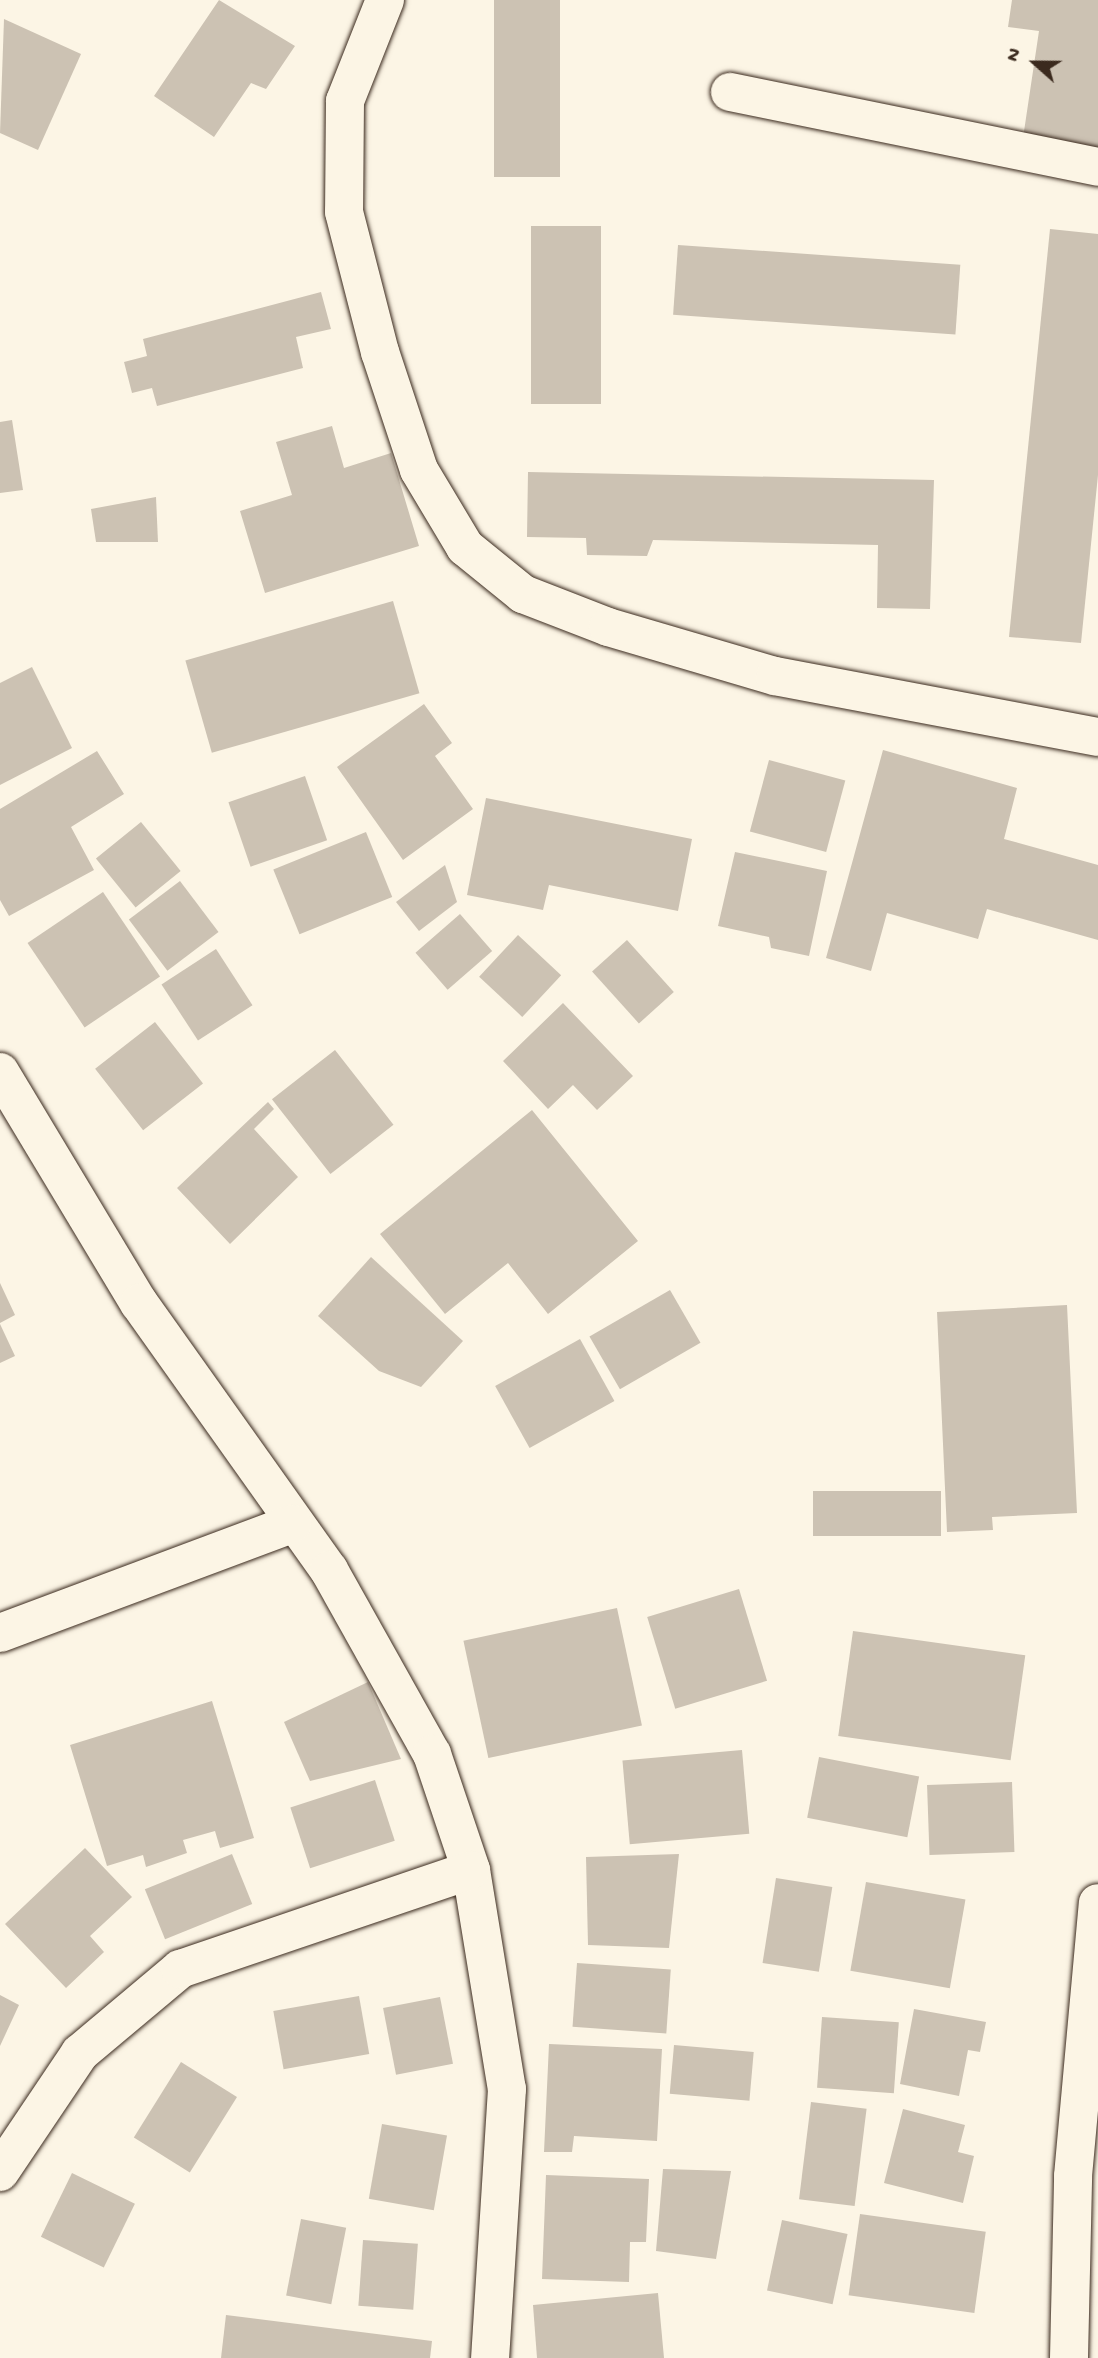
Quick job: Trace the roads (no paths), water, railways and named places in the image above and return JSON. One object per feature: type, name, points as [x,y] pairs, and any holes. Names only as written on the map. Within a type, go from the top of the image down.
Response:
[{"type":"street","points":[[384,0],[345,101],[344,212],[380,352],[419,470],[466,547],[523,594],[608,627],[775,676],[1098,737]]},
{"type":"street","points":[[730,92],[1098,167]]},
{"type":"street","points":[[0,1072],[139,1303],[380,1652],[432,1754],[471,1870],[507,2089],[490,2358]]},
{"type":"street","points":[[0,1633],[292,1524]]},
{"type":"street","points":[[0,2172],[80,2053],[180,1969],[471,1870]]},
{"type":"street","points":[[1069,2358],[1073,2176],[1096,1926]]}]
